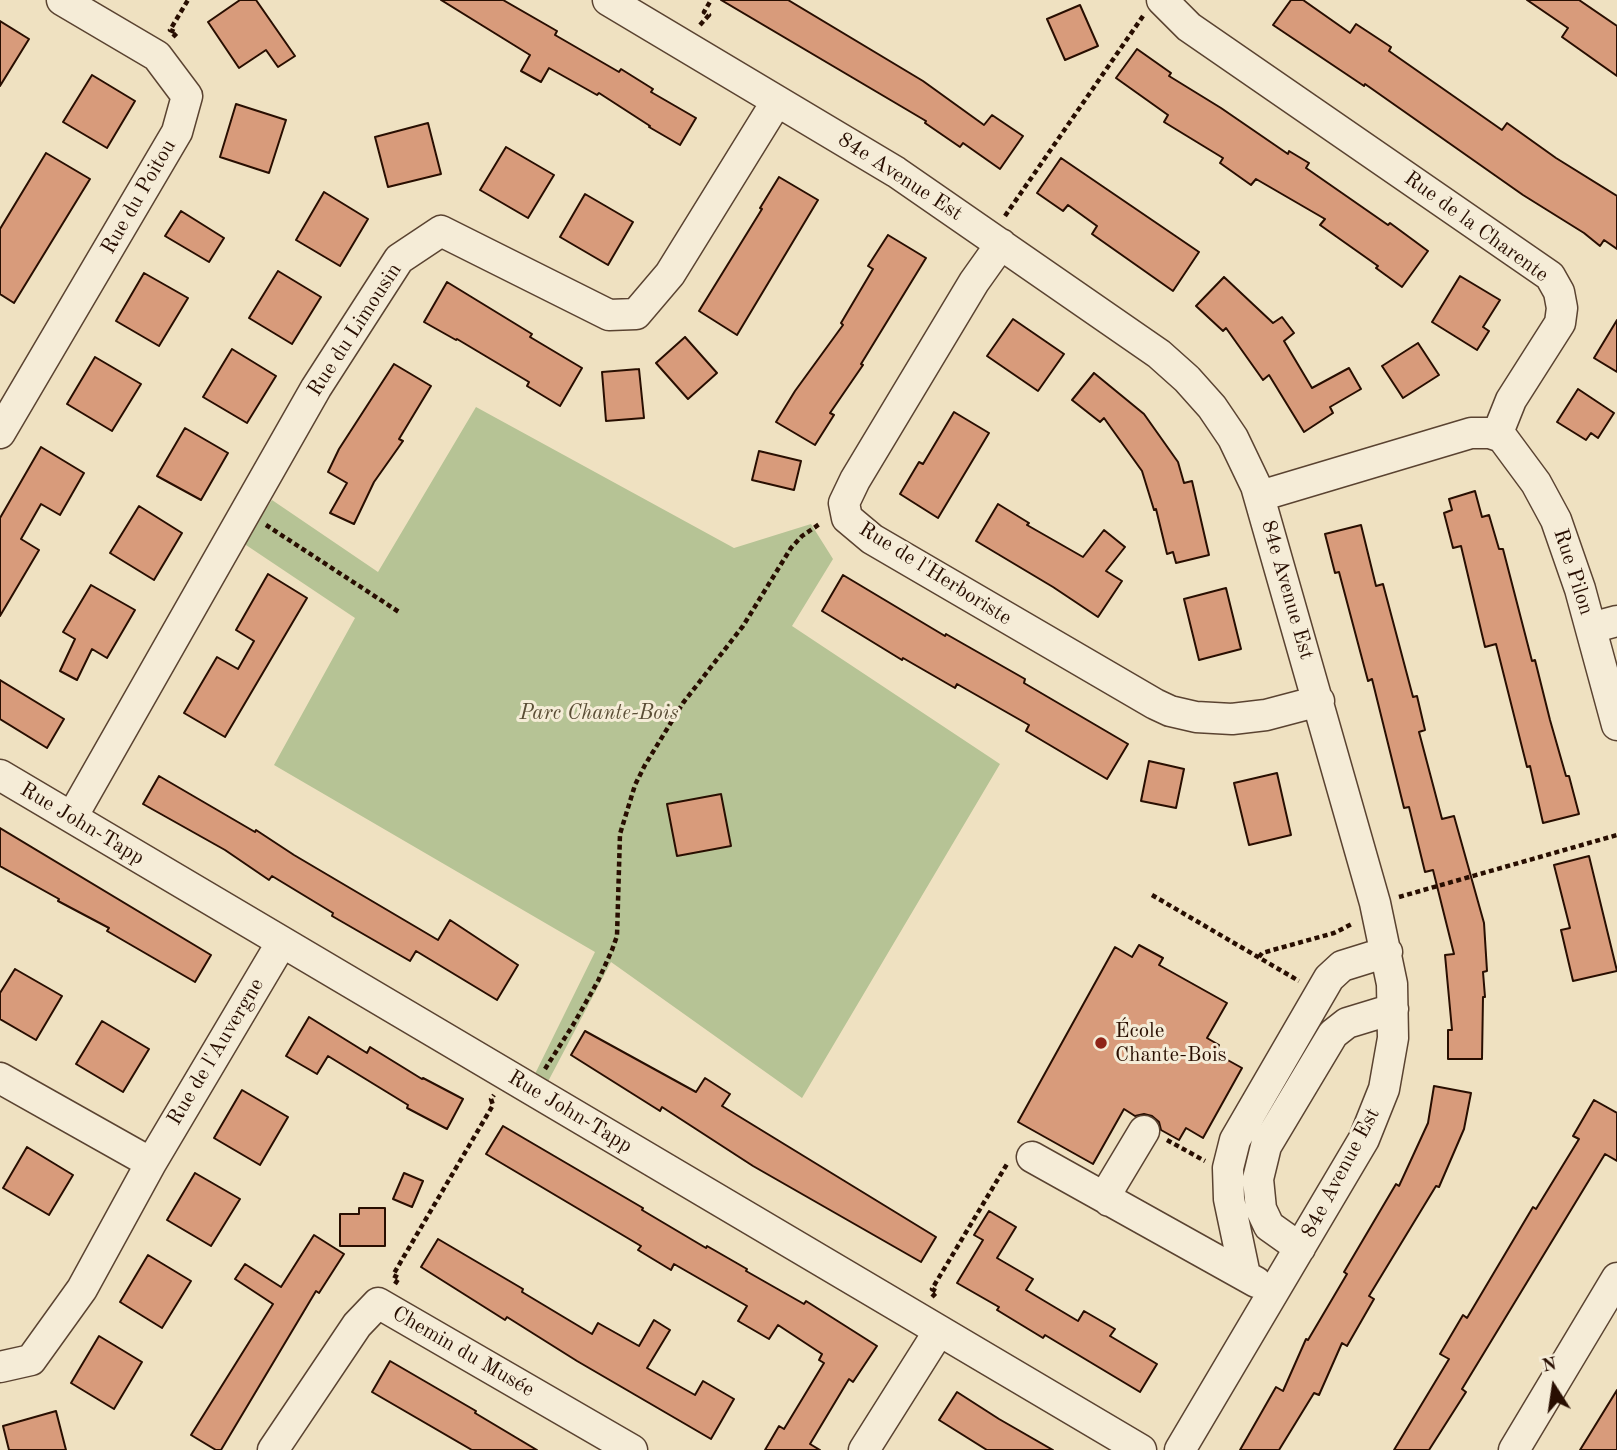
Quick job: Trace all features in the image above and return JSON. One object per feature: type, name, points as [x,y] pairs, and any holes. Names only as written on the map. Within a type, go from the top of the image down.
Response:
[{"type":"street","name":"Rue du Poitou","points":[[0,433],[177,132],[187,96],[158,56],[62,0]]},
{"type":"street","name":"84e Avenue Est","points":[[608,0],[1002,232],[1180,372],[1223,422],[1242,455],[1260,496],[1376,903],[1387,952],[1393,1009],[1388,1071],[1378,1107],[1360,1146],[1180,1450]]},
{"type":"street","name":"Rue de la Charente","points":[[1155,5],[1549,275],[1559,292],[1562,308],[1560,323],[1511,400],[1497,435]]},
{"type":"street","name":"Rue du Limousin","points":[[72,817],[316,388],[399,260],[441,231],[609,315],[636,314],[670,275],[777,101]]},
{"type":"street","name":"Rue de l'Herboriste","points":[[1002,232],[855,480],[844,503],[847,519],[872,539],[1170,711],[1196,717],[1232,719],[1266,715],[1318,701]]},
{"type":"street","points":[[1260,496],[1460,436],[1481,432],[1497,435]]},
{"type":"street","name":"Rue Pilon","points":[[1497,435],[1506,441],[1525,465],[1550,508],[1604,625],[1617,725]]},
{"type":"street","name":"Rue John-Tapp","points":[[0,775],[1141,1450]]},
{"type":"street","name":"Rue de l'Auvergne","points":[[0,1367],[31,1360],[82,1289],[151,1163],[282,942]]},
{"type":"street","points":[[1245,1275],[1229,1199],[1228,1168],[1235,1140],[1329,978],[1342,965],[1387,952]]},
{"type":"street","points":[[1300,1248],[1269,1226],[1261,1209],[1258,1179],[1266,1146],[1333,1034],[1347,1023],[1393,1009]]},
{"type":"street","points":[[0,1078],[151,1163]]},
{"type":"street","points":[[1109,1201],[1111,1186],[1151,1134]]},
{"type":"street","points":[[1021,1158],[1109,1201],[1274,1292]]},
{"type":"street","points":[[1514,1450],[1617,1278]]},
{"type":"street","name":"Chemin du Musée","points":[[273,1450],[357,1325],[378,1303],[632,1450]]},
{"type":"street","points":[[864,1450],[939,1331]]},
{"type":"path","points":[[166,42],[177,33],[170,30],[188,0]]},
{"type":"path","points":[[696,28],[709,15],[704,12],[711,0]]},
{"type":"path","points":[[1002,232],[1155,5]]},
{"type":"path","points":[[245,511],[399,612]]},
{"type":"path","points":[[541,1074],[598,981],[617,936],[620,834],[635,785],[645,765],[682,703],[743,626],[791,548],[802,536],[821,523]]},
{"type":"path","points":[[1395,898],[1617,835]]},
{"type":"path","points":[[1152,895],[1308,986]]},
{"type":"path","points":[[1259,957],[1262,953],[1342,929]]},
{"type":"path","points":[[389,1288],[397,1283],[399,1278],[393,1275],[493,1104],[491,1099],[500,1090]]},
{"type":"path","points":[[1151,1134],[1204,1161],[1216,1164]]},
{"type":"path","points":[[925,1301],[937,1292],[932,1289],[1021,1158]]},
{"type":"green space","name":"Parc Chante-Bois","points":[[476,407],[734,548],[811,524],[833,559],[792,626],[1000,764],[802,1098],[611,962],[543,1091],[532,1080],[595,952],[274,765],[355,618],[243,543],[272,500],[378,572]]},
{"type":"building","points":[[240,0],[256,0],[295,56],[278,67],[266,50],[239,68],[208,22]]},
{"type":"building","points":[[441,0],[503,0],[557,31],[555,35],[619,72],[621,69],[653,89],[651,92],[696,118],[680,145],[599,93],[597,95],[549,68],[541,82],[521,71],[530,55]]},
{"type":"building","points":[[721,0],[788,0],[923,81],[984,125],[992,115],[1023,136],[1000,169],[963,143],[960,147],[925,123],[926,121]]},
{"type":"building","points":[[1291,0],[1303,0],[1350,33],[1356,24],[1391,47],[1389,51],[1502,130],[1507,123],[1617,196],[1617,249],[1604,240],[1600,246],[1365,84],[1364,86],[1273,25]]},
{"type":"building","points":[[1527,0],[1579,0],[1617,26],[1617,76],[1562,37],[1568,28]]},
{"type":"building","points":[[1080,5],[1098,46],[1065,60],[1047,19]]},
{"type":"building","points":[[0,21],[29,39],[0,86]]},
{"type":"building","points":[[1137,49],[1171,73],[1169,76],[1288,154],[1289,151],[1309,163],[1306,168],[1428,251],[1402,287],[1376,268],[1378,266],[1320,225],[1325,219],[1256,179],[1251,185],[1220,163],[1223,158],[1164,122],[1168,115],[1116,78]]},
{"type":"building","points":[[92,75],[135,101],[107,148],[63,122]]},
{"type":"building","points":[[236,104],[286,120],[269,173],[220,157]]},
{"type":"building","points":[[428,123],[441,174],[388,187],[375,137]]},
{"type":"building","points":[[506,147],[554,175],[528,218],[480,190]]},
{"type":"building","points":[[46,153],[90,179],[14,303],[0,294],[0,229]]},
{"type":"building","points":[[1061,158],[1199,252],[1173,291],[1092,234],[1097,226],[1068,205],[1063,211],[1037,193]]},
{"type":"building","points":[[779,177],[818,200],[737,335],[699,311]]},
{"type":"building","points":[[324,192],[368,219],[340,266],[296,240]]},
{"type":"building","points":[[585,194],[633,222],[608,265],[560,237]]},
{"type":"building","points":[[181,211],[224,238],[209,262],[165,236]]},
{"type":"building","points":[[888,235],[926,258],[861,364],[863,365],[830,413],[834,415],[815,445],[776,422],[843,325],[841,323],[873,269],[868,266]]},
{"type":"building","points":[[278,271],[321,297],[292,344],[249,318]]},
{"type":"building","points":[[144,273],[188,298],[159,346],[116,321]]},
{"type":"building","points":[[1460,276],[1500,300],[1483,327],[1489,331],[1477,350],[1432,322]]},
{"type":"building","points":[[1224,277],[1273,323],[1282,317],[1294,333],[1284,341],[1312,388],[1349,368],[1361,389],[1330,407],[1333,413],[1304,432],[1269,375],[1263,380],[1226,328],[1223,331],[1196,306]]},
{"type":"building","points":[[447,282],[582,368],[560,406],[527,386],[529,382],[424,322]]},
{"type":"building","points":[[1013,319],[1064,354],[1038,391],[987,356]]},
{"type":"building","points":[[1617,320],[1617,372],[1594,358]]},
{"type":"building","points":[[685,337],[717,373],[688,399],[656,363]]},
{"type":"building","points":[[1418,343],[1439,375],[1403,398],[1382,366]]},
{"type":"building","points":[[232,349],[276,376],[247,423],[203,397]]},
{"type":"building","points":[[95,357],[141,384],[112,431],[67,404]]},
{"type":"building","points":[[394,364],[431,386],[399,439],[403,441],[374,482],[354,524],[330,513],[347,483],[328,472],[339,449]]},
{"type":"building","points":[[639,369],[644,418],[606,421],[602,372]]},
{"type":"building","points":[[1094,373],[1144,414],[1178,462],[1184,483],[1192,481],[1209,555],[1176,563],[1173,552],[1167,554],[1156,509],[1154,510],[1142,471],[1104,418],[1100,422],[1072,400]]},
{"type":"building","points":[[1578,389],[1614,413],[1598,438],[1591,433],[1586,440],[1557,422]]},
{"type":"building","points":[[954,412],[989,433],[938,518],[900,494],[919,462],[923,464]]},
{"type":"building","points":[[185,428],[228,453],[201,500],[157,476]]},
{"type":"building","points":[[41,447],[84,473],[60,515],[41,504],[21,539],[39,550],[0,616],[0,518]]},
{"type":"building","points":[[759,451],[801,461],[794,490],[752,480]]},
{"type":"building","points":[[1475,491],[1482,517],[1489,515],[1499,549],[1503,549],[1532,661],[1535,660],[1579,814],[1543,823],[1496,644],[1485,647],[1461,546],[1453,548],[1444,513],[1452,510],[1449,499]]},
{"type":"building","points":[[998,504],[1029,523],[1027,525],[1083,557],[1104,530],[1125,547],[1106,571],[1122,581],[1098,617],[976,541]]},
{"type":"building","points":[[139,506],[182,533],[154,580],[110,553]]},
{"type":"building","points":[[1361,525],[1376,586],[1383,584],[1413,697],[1417,696],[1425,730],[1419,732],[1442,819],[1454,816],[1484,923],[1487,971],[1483,972],[1485,997],[1482,1059],[1448,1059],[1448,1030],[1452,1030],[1445,955],[1454,954],[1433,870],[1425,872],[1409,807],[1404,808],[1372,679],[1368,681],[1339,572],[1335,573],[1325,534]]},
{"type":"building","points":[[268,574],[307,598],[225,737],[184,713],[217,657],[238,669],[254,641],[236,630]]},
{"type":"building","points":[[843,575],[945,636],[946,634],[1025,679],[1024,683],[1128,744],[1107,779],[1026,731],[1029,725],[957,684],[955,688],[903,658],[902,660],[822,611]]},
{"type":"building","points":[[91,585],[135,610],[107,658],[92,649],[77,680],[60,671],[75,639],[63,632]]},
{"type":"building","points":[[1226,588],[1241,649],[1199,660],[1184,599]]},
{"type":"building","points":[[0,680],[64,719],[47,748],[0,719]]},
{"type":"building","points":[[1149,761],[1184,769],[1176,808],[1141,801]]},
{"type":"building","points":[[1277,773],[1291,835],[1249,845],[1234,783]]},
{"type":"building","points":[[159,776],[255,832],[256,830],[438,940],[450,920],[518,965],[497,1000],[416,951],[410,961],[332,916],[333,913],[272,876],[269,880],[225,850],[143,804]]},
{"type":"building","points":[[721,794],[731,846],[677,856],[667,804]]},
{"type":"building","points":[[0,828],[211,955],[195,982],[107,931],[109,928],[0,866]]},
{"type":"building","points":[[1589,856],[1617,971],[1573,981],[1561,930],[1570,928],[1554,865]]},
{"type":"building","points":[[1139,945],[1163,958],[1159,965],[1227,1003],[1207,1038],[1219,1045],[1215,1053],[1242,1068],[1203,1138],[1186,1128],[1179,1140],[1161,1130],[1159,1122],[1152,1116],[1135,1116],[1124,1109],[1093,1164],[1018,1122],[1115,947],[1132,957]]},
{"type":"building","points":[[15,969],[62,996],[36,1040],[0,1019],[0,993]]},
{"type":"building","points":[[309,1017],[367,1053],[370,1047],[422,1079],[463,1099],[447,1129],[407,1108],[408,1105],[328,1056],[317,1074],[286,1056]]},
{"type":"building","points":[[102,1021],[149,1049],[123,1092],[76,1064]]},
{"type":"building","points":[[585,1031],[696,1092],[705,1078],[730,1094],[722,1106],[936,1237],[921,1262],[753,1166],[662,1107],[660,1111],[571,1055]]},
{"type":"building","points":[[1434,1086],[1471,1093],[1464,1129],[1439,1187],[1436,1186],[1369,1296],[1374,1299],[1347,1346],[1342,1343],[1319,1395],[1314,1393],[1279,1450],[1240,1450],[1276,1387],[1283,1391],[1306,1339],[1308,1340],[1347,1274],[1344,1272],[1396,1184],[1399,1186],[1428,1123]]},
{"type":"building","points":[[242,1090],[288,1117],[260,1165],[214,1138]]},
{"type":"building","points":[[1594,1100],[1617,1113],[1617,1161],[1605,1154],[1462,1389],[1466,1392],[1429,1450],[1394,1450],[1449,1359],[1440,1354],[1463,1315],[1467,1318],[1533,1207],[1536,1209],[1579,1139],[1573,1136]]},
{"type":"building","points":[[503,1126],[706,1248],[707,1246],[804,1304],[806,1301],[877,1346],[853,1382],[849,1379],[810,1444],[820,1450],[765,1450],[779,1426],[784,1429],[824,1363],[819,1360],[822,1354],[778,1325],[769,1339],[738,1321],[747,1306],[674,1264],[671,1270],[638,1250],[641,1246],[486,1154]]},
{"type":"building","points":[[27,1147],[73,1175],[49,1215],[3,1188]]},
{"type":"building","points":[[195,1173],[240,1199],[211,1246],[167,1220]]},
{"type":"building","points":[[404,1173],[423,1181],[412,1207],[393,1199]]},
{"type":"building","points":[[359,1208],[385,1208],[385,1246],[340,1246],[340,1214],[359,1214]]},
{"type":"building","points":[[989,1211],[1016,1227],[997,1258],[1033,1279],[1026,1290],[1078,1321],[1084,1311],[1115,1329],[1110,1336],[1157,1364],[1140,1392],[1045,1335],[1043,1338],[997,1310],[999,1307],[957,1283],[983,1240],[974,1235]]},
{"type":"building","points":[[314,1235],[344,1254],[319,1293],[316,1291],[221,1450],[216,1450],[191,1435],[273,1304],[235,1279],[245,1264],[281,1287]]},
{"type":"building","points":[[438,1239],[592,1334],[598,1323],[639,1346],[654,1320],[670,1330],[647,1368],[695,1395],[703,1381],[734,1399],[711,1439],[507,1317],[505,1320],[421,1267]]},
{"type":"building","points":[[148,1255],[191,1281],[162,1328],[120,1302]]},
{"type":"building","points":[[99,1336],[142,1362],[114,1409],[71,1383]]},
{"type":"building","points":[[390,1361],[537,1450],[472,1450],[372,1392]]},
{"type":"building","points":[[1617,1390],[1617,1450],[1580,1450]]},
{"type":"building","points":[[957,1392],[1053,1450],[987,1450],[939,1420]]},
{"type":"building","points":[[56,1411],[66,1450],[9,1450],[3,1426]]},
{"type":"place","name":"École Chante-Bois","points":[[1101,1043]]}]
